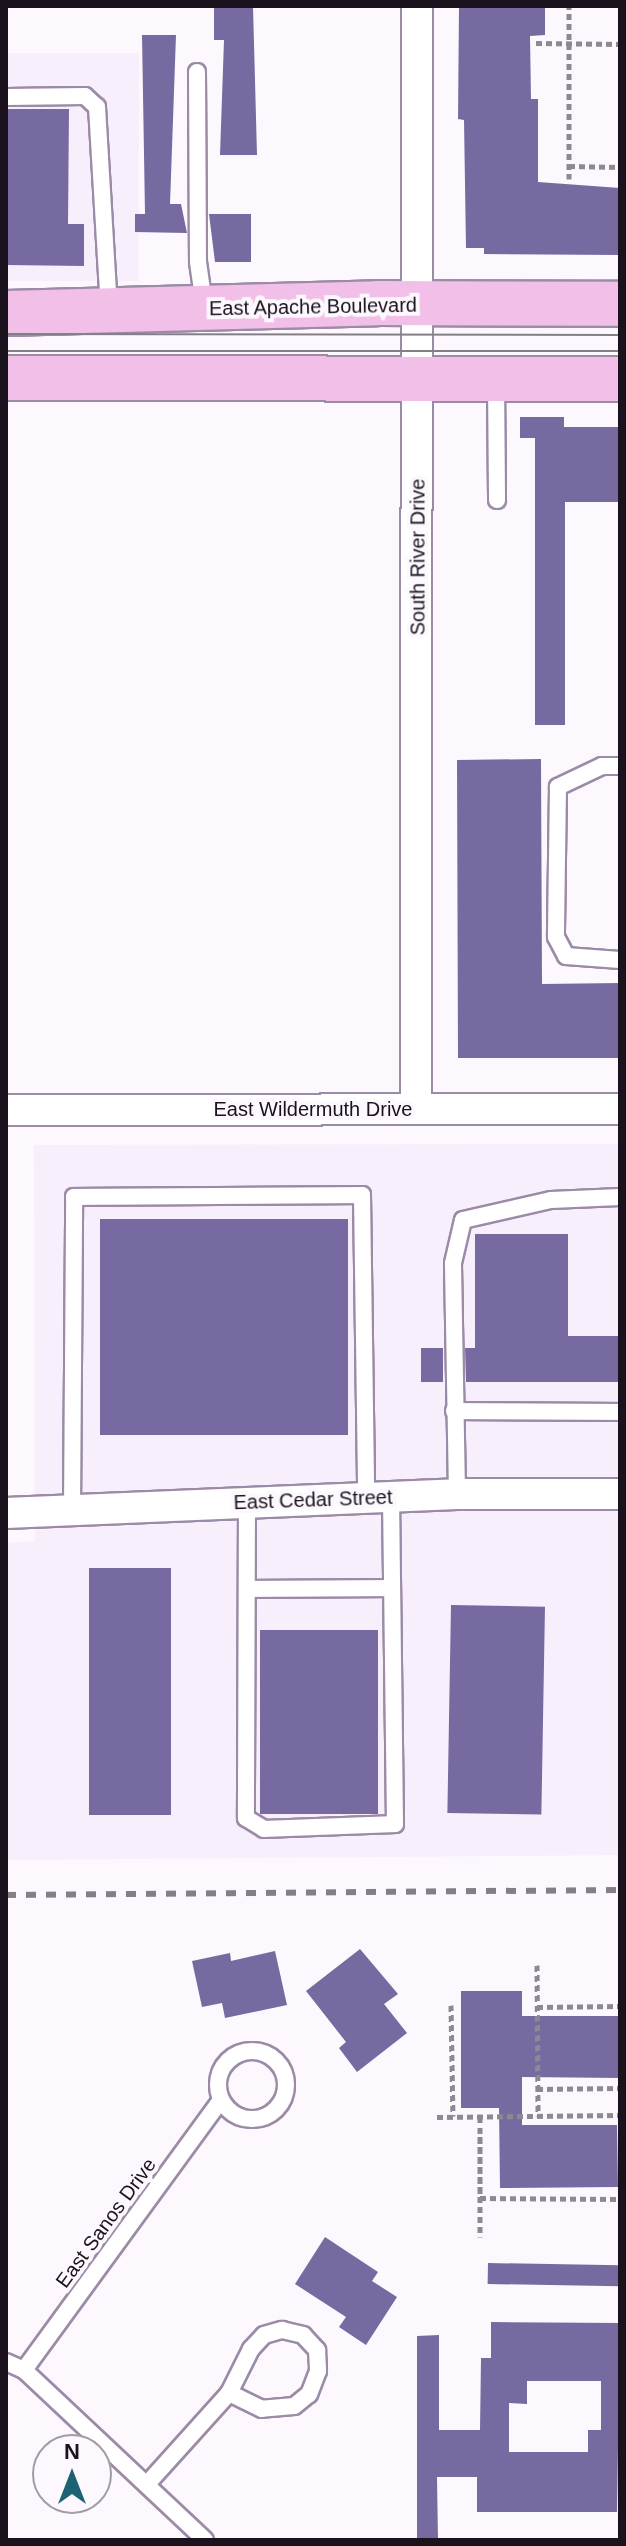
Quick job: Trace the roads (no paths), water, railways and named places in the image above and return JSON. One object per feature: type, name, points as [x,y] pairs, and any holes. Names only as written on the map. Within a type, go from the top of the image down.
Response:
[{"type":"main road","name":"East Apache Boulevard","points":[[6,313],[417,304],[620,304]]},
{"type":"main road","points":[[6,378],[419,382],[620,379]]},
{"type":"street","name":"South River Drive","points":[[416,1108],[417,6]]},
{"type":"street","name":"East Wildermuth Drive","points":[[6,1110],[620,1109]]},
{"type":"street","name":"East Cedar Street","points":[[6,1513],[457,1494],[620,1494]]},
{"type":"lane","points":[[197,72],[198,262],[204,310]]},
{"type":"lane","points":[[6,97],[85,96],[97,107],[109,313]]},
{"type":"lane","points":[[496,381],[497,500]]},
{"type":"lane","points":[[620,766],[602,766],[558,787],[556,937],[566,956],[620,960]]},
{"type":"lane","points":[[72,1510],[74,1197],[362,1195],[378,1498],[392,1588],[395,1824],[264,1829],[246,1818],[247,1503]]},
{"type":"lane","points":[[457,1494],[453,1263],[463,1220],[551,1200],[620,1197]]},
{"type":"lane","points":[[454,1411],[620,1412]]},
{"type":"lane","points":[[247,1589],[392,1588]]},
{"type":"lane","name":"East Sanos Drive","points":[[24,2370],[221,2100],[219,2076],[224,2065],[243,2052],[266,2054],[283,2070],[282,2102],[267,2116],[246,2119],[221,2100]]},
{"type":"lane","points":[[148,2483],[229,2393],[264,2335],[282,2330],[303,2335],[317,2350],[318,2371],[309,2394],[294,2406],[262,2409],[229,2393]]},
{"type":"lane","points":[[6,2362],[24,2370],[148,2483],[205,2540]]},
{"type":"tram line","points":[[6,334],[620,335]]},
{"type":"tram line","points":[[6,351],[620,351]]},
{"type":"railway","points":[[6,1895],[620,1890]]}]
